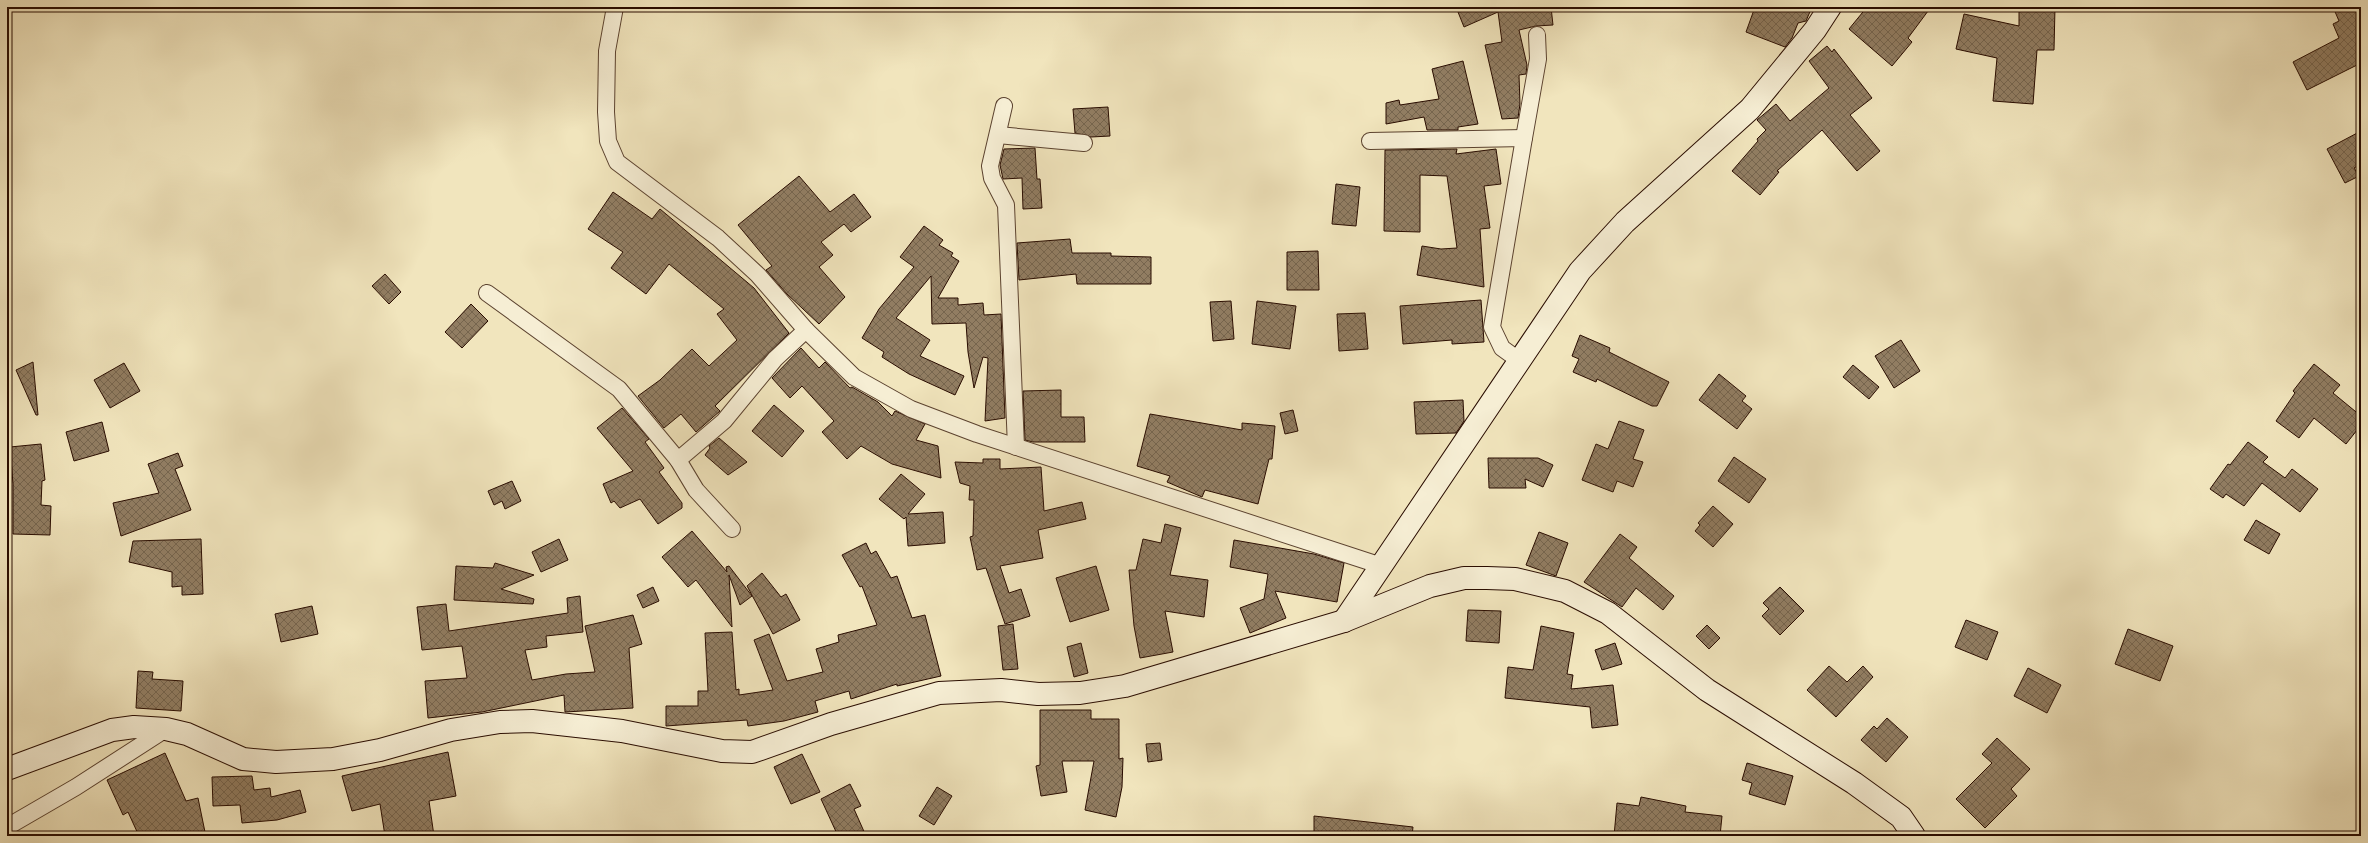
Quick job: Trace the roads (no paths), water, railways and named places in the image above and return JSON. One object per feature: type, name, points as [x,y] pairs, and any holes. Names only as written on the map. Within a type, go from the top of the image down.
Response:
[{"type":"main road","points":[[1344,621],[1580,271],[1625,222],[1750,109],[1815,30],[1830,7]]},
{"type":"main road","points":[[7,769],[112,730],[134,726],[166,729],[187,734],[243,759],[276,762],[333,759],[380,750],[451,730],[500,722],[532,721],[622,731],[722,751],[752,752],[831,724],[939,693],[1000,690],[1038,694],[1080,693],[1125,686],[1344,621],[1430,586],[1464,578],[1515,579],[1565,591],[1608,613],[1707,690],[1854,783],[1901,817],[1914,836]]},
{"type":"street","points":[[615,7],[607,50],[606,112],[608,141],[617,162],[718,238],[758,275],[806,330],[854,377],[911,409],[1016,447],[1382,566]]},
{"type":"street","points":[[1520,361],[1502,348],[1492,327],[1538,58],[1537,34]]},
{"type":"street","points":[[1004,106],[990,166],[992,178],[1006,205],[1016,447]]},
{"type":"street","points":[[998,134],[1084,143]]},
{"type":"street","points":[[1370,141],[1524,138]]},
{"type":"street","points":[[487,293],[619,389],[678,460],[696,490],[732,529]]},
{"type":"street","points":[[678,460],[724,420],[775,360],[806,330]]},
{"type":"street","points":[[7,827],[76,787],[166,729]]}]
